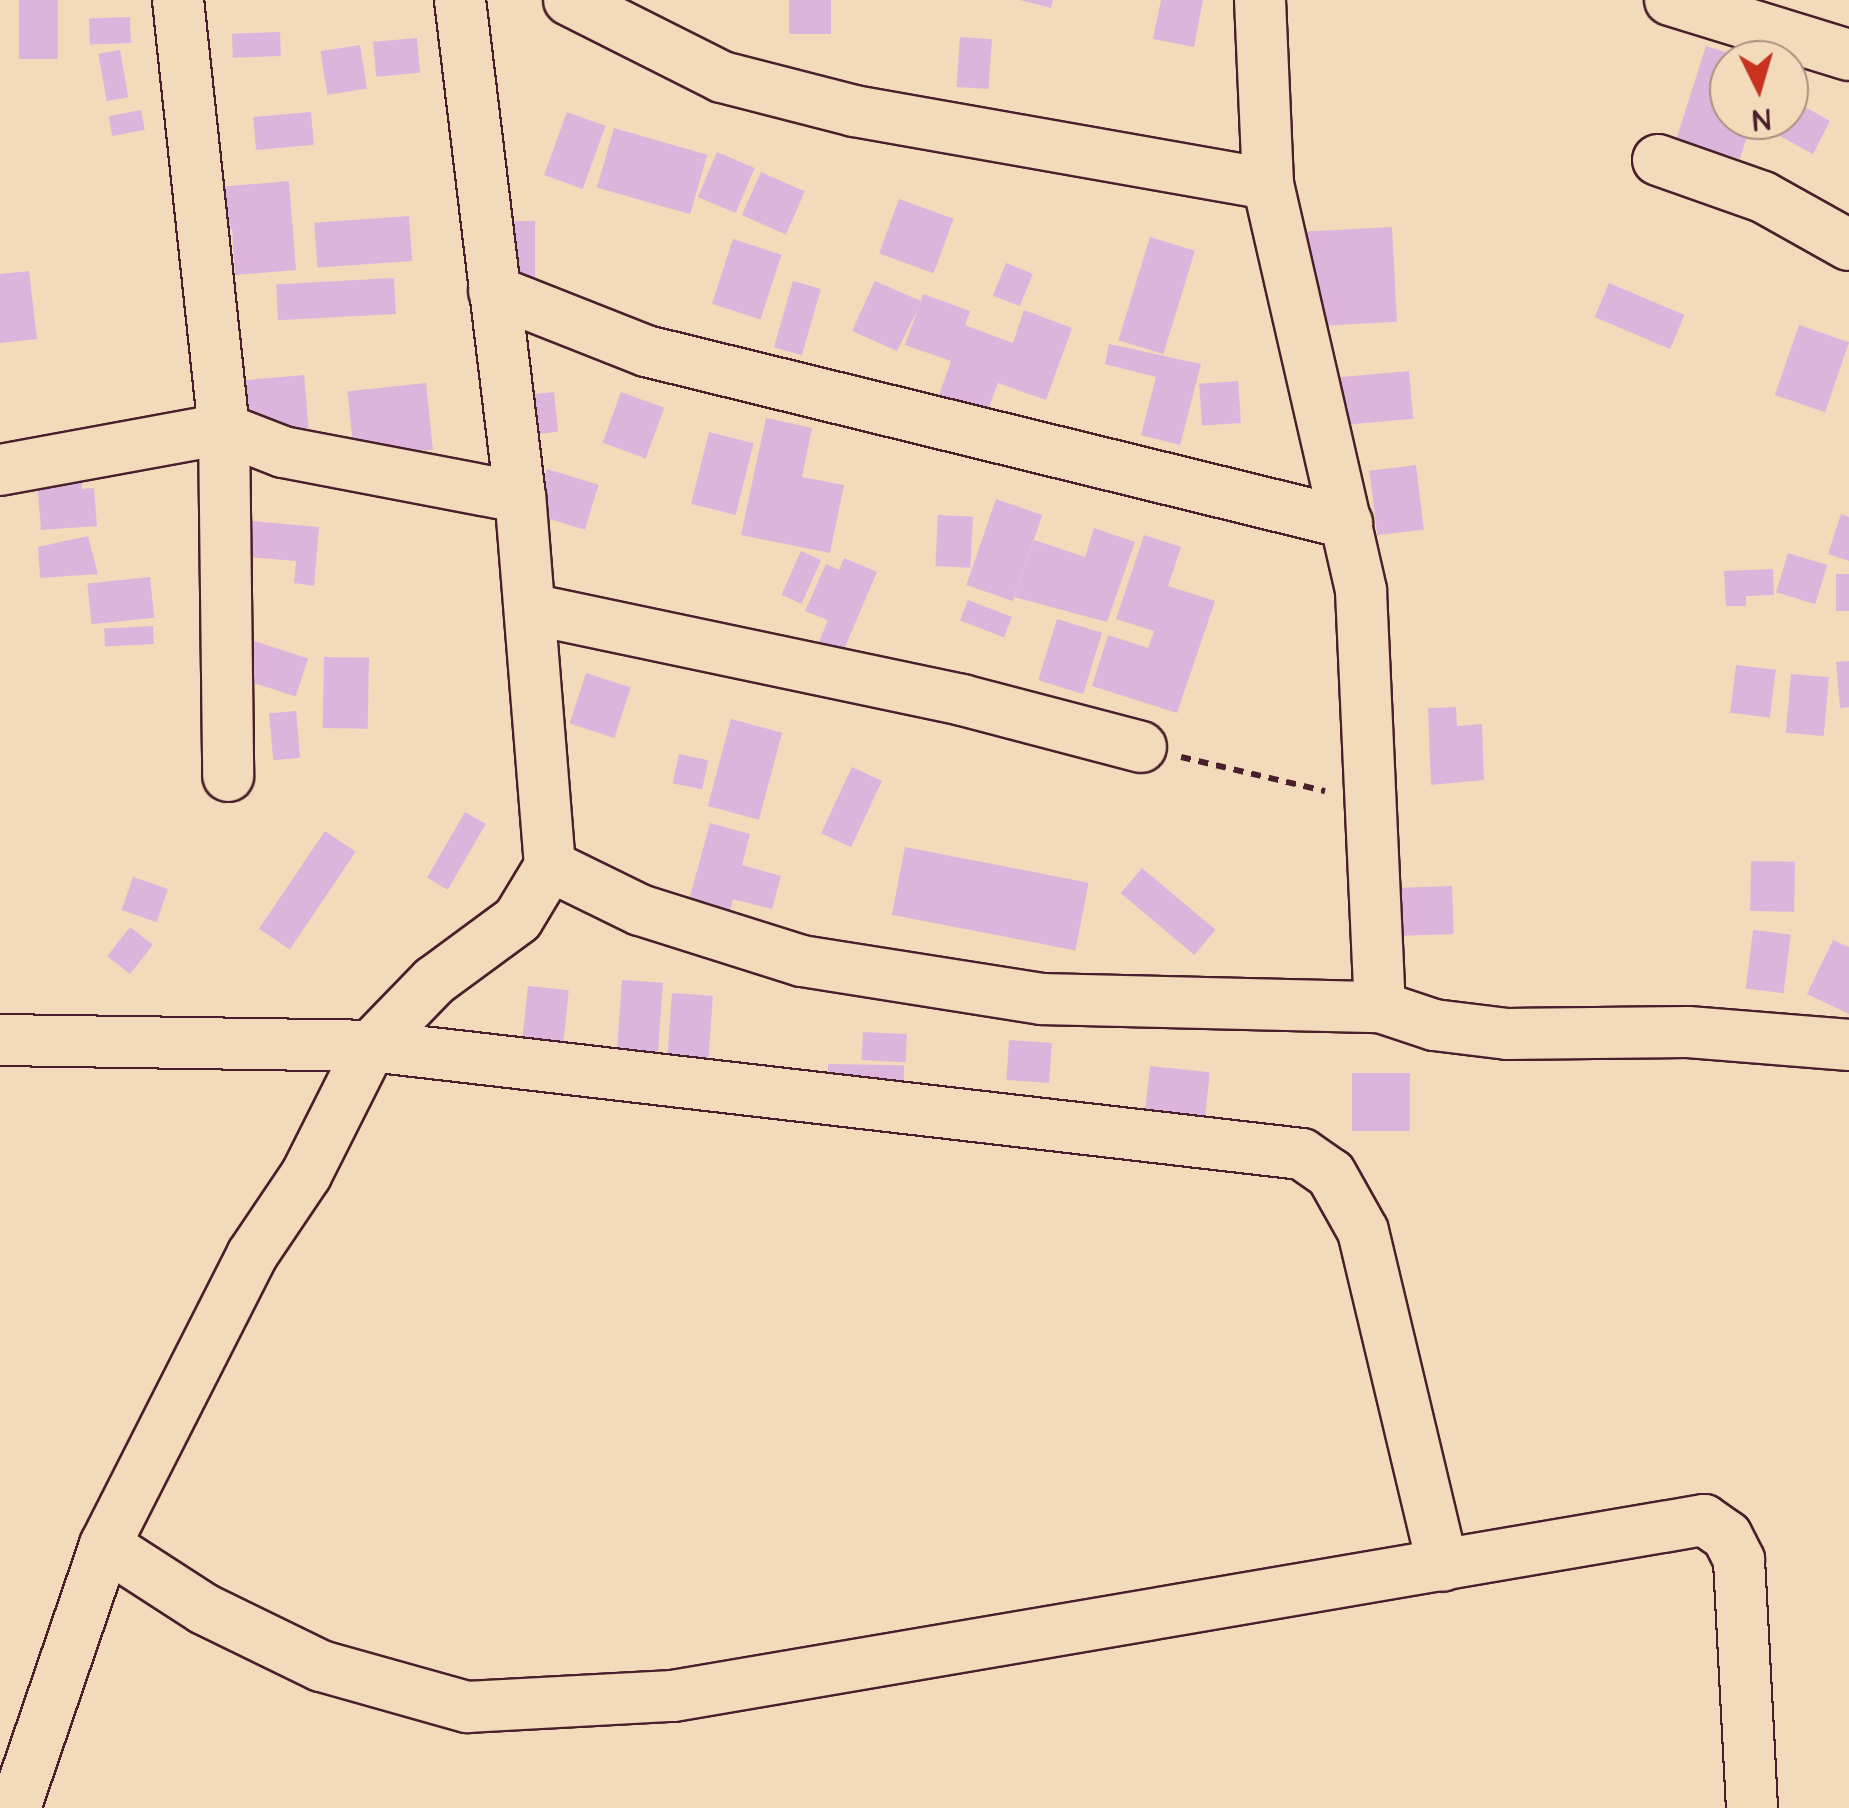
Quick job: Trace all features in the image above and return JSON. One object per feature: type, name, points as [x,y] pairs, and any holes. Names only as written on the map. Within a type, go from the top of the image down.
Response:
[{"type":"street","points":[[178,0],[224,429],[228,776]]},
{"type":"street","points":[[15,1808],[105,1545],[252,1255],[306,1175],[371,1046],[434,981],[518,919],[550,866],[520,497],[460,0]]},
{"type":"street","points":[[570,0],[722,77],[854,111],[1268,184]]},
{"type":"street","points":[[1260,0],[1268,184],[1361,592],[1374,803],[1380,1008]]},
{"type":"street","points":[[1670,0],[1849,55]]},
{"type":"street","points":[[1658,160],[1764,197],[1849,244]]},
{"type":"street","points":[[494,291],[646,352],[1347,523]]},
{"type":"street","points":[[0,470],[224,429],[283,452],[520,497]]},
{"type":"street","points":[[530,610],[962,700],[1141,747]]},
{"type":"street","points":[[550,866],[640,910],[802,961],[1041,999],[1380,1008],[1434,1025],[1507,1034],[1688,1032],[1849,1045]]},
{"type":"street","points":[[0,1040],[371,1046],[1302,1154],[1331,1174],[1363,1232],[1443,1566]]},
{"type":"street","points":[[105,1545],[204,1609],[321,1666],[466,1707],[673,1696],[1704,1520],[1727,1536],[1739,1560],[1752,1808]]},
{"type":"path","points":[[1141,747],[1374,803]]},
{"type":"building","points":[[19,0],[58,0],[58,59],[19,59]]},
{"type":"building","points":[[789,0],[831,0],[831,34],[789,34]]},
{"type":"building","points":[[1020,0],[1053,0],[1051,8]]},
{"type":"building","points":[[1161,0],[1203,0],[1194,47],[1153,39]]},
{"type":"building","points":[[130,17],[131,43],[90,44],[89,18]]},
{"type":"building","points":[[280,32],[281,56],[233,58],[232,34]]},
{"type":"building","points":[[960,37],[992,39],[988,89],[957,87]]},
{"type":"building","points":[[417,38],[420,73],[376,77],[373,42]]},
{"type":"building","points":[[360,45],[367,88],[327,95],[320,51]]},
{"type":"building","points":[[1706,46],[1709,47],[1709,140],[1746,140],[1740,159],[1676,140]]},
{"type":"building","points":[[120,50],[128,97],[107,101],[98,54]]},
{"type":"building","points":[[1809,109],[1830,121],[1813,154],[1787,140],[1809,140]]},
{"type":"building","points":[[141,110],[145,130],[112,136],[109,116]]},
{"type":"building","points":[[311,112],[314,145],[256,150],[253,117]]},
{"type":"building","points":[[567,112],[606,126],[583,189],[544,175]]},
{"type":"building","points":[[614,128],[707,155],[690,214],[597,188]]},
{"type":"building","points":[[717,152],[755,168],[736,213],[698,197]]},
{"type":"building","points":[[761,172],[805,192],[786,234],[742,215]]},
{"type":"building","points":[[289,181],[296,270],[235,275],[232,229],[218,230],[216,187]]},
{"type":"building","points":[[899,199],[954,219],[934,273],[879,254]]},
{"type":"building","points":[[409,216],[412,261],[317,268],[314,223]]},
{"type":"building","points":[[507,221],[535,221],[535,278],[507,278]]},
{"type":"building","points":[[1392,227],[1397,322],[1312,326],[1307,231]]},
{"type":"building","points":[[1150,237],[1195,251],[1163,354],[1118,340]]},
{"type":"building","points":[[733,239],[782,255],[760,319],[712,304]]},
{"type":"building","points":[[1006,263],[1033,274],[1020,306],[993,295]]},
{"type":"building","points":[[29,271],[37,339],[0,343],[0,274]]},
{"type":"building","points":[[394,278],[396,314],[278,320],[276,284]]},
{"type":"building","points":[[793,281],[821,289],[802,355],[774,347]]},
{"type":"building","points":[[875,281],[921,301],[923,294],[970,311],[965,325],[1013,343],[1024,310],[1072,328],[1046,400],[998,383],[985,418],[937,401],[951,361],[905,345],[918,309],[897,351],[852,331]]},
{"type":"building","points":[[1609,283],[1684,315],[1670,349],[1595,317]]},
{"type":"building","points":[[1799,325],[1849,342],[1825,412],[1775,395]]},
{"type":"building","points":[[1109,344],[1201,364],[1180,445],[1141,435],[1156,377],[1105,364]]},
{"type":"building","points":[[1409,371],[1413,419],[1326,426],[1321,379]]},
{"type":"building","points":[[304,375],[309,428],[239,434],[234,381]]},
{"type":"building","points":[[1238,381],[1241,423],[1202,426],[1199,384]]},
{"type":"building","points":[[426,383],[433,450],[354,458],[347,391]]},
{"type":"building","points":[[554,392],[558,432],[521,436],[517,396]]},
{"type":"building","points":[[621,392],[664,408],[646,458],[603,443]]},
{"type":"building","points":[[766,418],[812,428],[802,477],[844,485],[830,553],[741,535]]},
{"type":"building","points":[[709,432],[754,443],[736,515],[691,504]]},
{"type":"building","points":[[1416,465],[1424,530],[1377,535],[1369,471]]},
{"type":"building","points":[[81,467],[82,489],[94,488],[97,526],[41,530],[37,479]]},
{"type":"building","points":[[547,469],[599,485],[585,530],[533,514]]},
{"type":"building","points":[[996,499],[1042,515],[1013,601],[966,585]]},
{"type":"building","points":[[1841,514],[1849,517],[1849,561],[1828,554]]},
{"type":"building","points":[[938,515],[973,517],[970,568],[935,566]]},
{"type":"building","points":[[250,521],[319,527],[314,586],[294,583],[296,561],[247,557]]},
{"type":"building","points":[[1094,528],[1135,542],[1107,622],[1014,597],[1034,540],[1085,557]]},
{"type":"building","points":[[1144,535],[1181,547],[1168,586],[1215,601],[1177,713],[1092,686],[1108,635],[1148,648],[1154,631],[1116,619]]},
{"type":"building","points":[[88,536],[98,574],[40,578],[38,547]]},
{"type":"building","points":[[801,551],[821,560],[802,604],[781,595]]},
{"type":"building","points":[[1788,553],[1827,565],[1815,604],[1776,592]]},
{"type":"building","points":[[844,558],[877,572],[842,654],[818,644],[828,620],[805,611],[826,564],[839,570]]},
{"type":"building","points":[[1773,569],[1774,595],[1746,596],[1746,606],[1726,606],[1724,571]]},
{"type":"building","points":[[1836,574],[1849,574],[1849,611],[1836,611]]},
{"type":"building","points":[[150,577],[154,618],[92,624],[87,584]]},
{"type":"building","points":[[968,600],[1012,617],[1004,637],[960,621]]},
{"type":"building","points":[[1057,619],[1102,633],[1083,694],[1038,680]]},
{"type":"building","points":[[153,626],[154,644],[105,647],[104,629]]},
{"type":"building","points":[[251,640],[308,659],[296,697],[239,678]]},
{"type":"building","points":[[324,657],[369,658],[368,729],[323,728]]},
{"type":"building","points":[[1849,661],[1849,707],[1840,708],[1836,662]]},
{"type":"building","points":[[1736,665],[1776,670],[1770,718],[1730,713]]},
{"type":"building","points":[[586,673],[631,688],[614,738],[570,723]]},
{"type":"building","points":[[1791,674],[1829,677],[1824,736],[1786,733]]},
{"type":"building","points":[[1456,707],[1457,726],[1482,724],[1484,780],[1431,785],[1428,708]]},
{"type":"building","points":[[296,711],[300,758],[273,760],[269,713]]},
{"type":"building","points":[[731,719],[782,733],[759,820],[708,806]]},
{"type":"building","points":[[679,754],[708,760],[702,790],[673,783]]},
{"type":"building","points":[[852,767],[882,781],[851,847],[821,833]]},
{"type":"building","points":[[465,812],[486,824],[448,890],[427,878]]},
{"type":"building","points":[[710,823],[750,834],[742,865],[781,876],[772,909],[733,899],[729,915],[688,904]]},
{"type":"building","points":[[325,831],[356,852],[290,950],[259,929]]},
{"type":"building","points":[[905,847],[1089,883],[1075,950],[892,915]]},
{"type":"building","points":[[1751,861],[1795,862],[1794,912],[1750,911]]},
{"type":"building","points":[[1142,868],[1216,930],[1194,955],[1121,893]]},
{"type":"building","points":[[133,877],[168,889],[157,922],[122,910]]},
{"type":"building","points":[[1452,886],[1454,934],[1403,936],[1401,888]]},
{"type":"building","points":[[130,927],[153,945],[130,974],[107,956]]},
{"type":"building","points":[[1753,930],[1791,935],[1784,993],[1746,989]]},
{"type":"building","points":[[1833,940],[1849,947],[1849,1014],[1807,994]]},
{"type":"building","points":[[622,980],[663,983],[657,1073],[616,1070]]},
{"type":"building","points":[[528,986],[569,990],[562,1059],[521,1055]]},
{"type":"building","points":[[672,993],[713,996],[707,1077],[666,1074]]},
{"type":"building","points":[[863,1032],[907,1034],[905,1062],[862,1060]]},
{"type":"building","points":[[1009,1040],[1052,1043],[1049,1083],[1006,1080]]},
{"type":"building","points":[[828,1064],[904,1065],[903,1095],[827,1094]]},
{"type":"building","points":[[1150,1066],[1210,1072],[1205,1121],[1145,1115]]},
{"type":"building","points":[[1352,1073],[1410,1073],[1410,1131],[1352,1131]]}]
